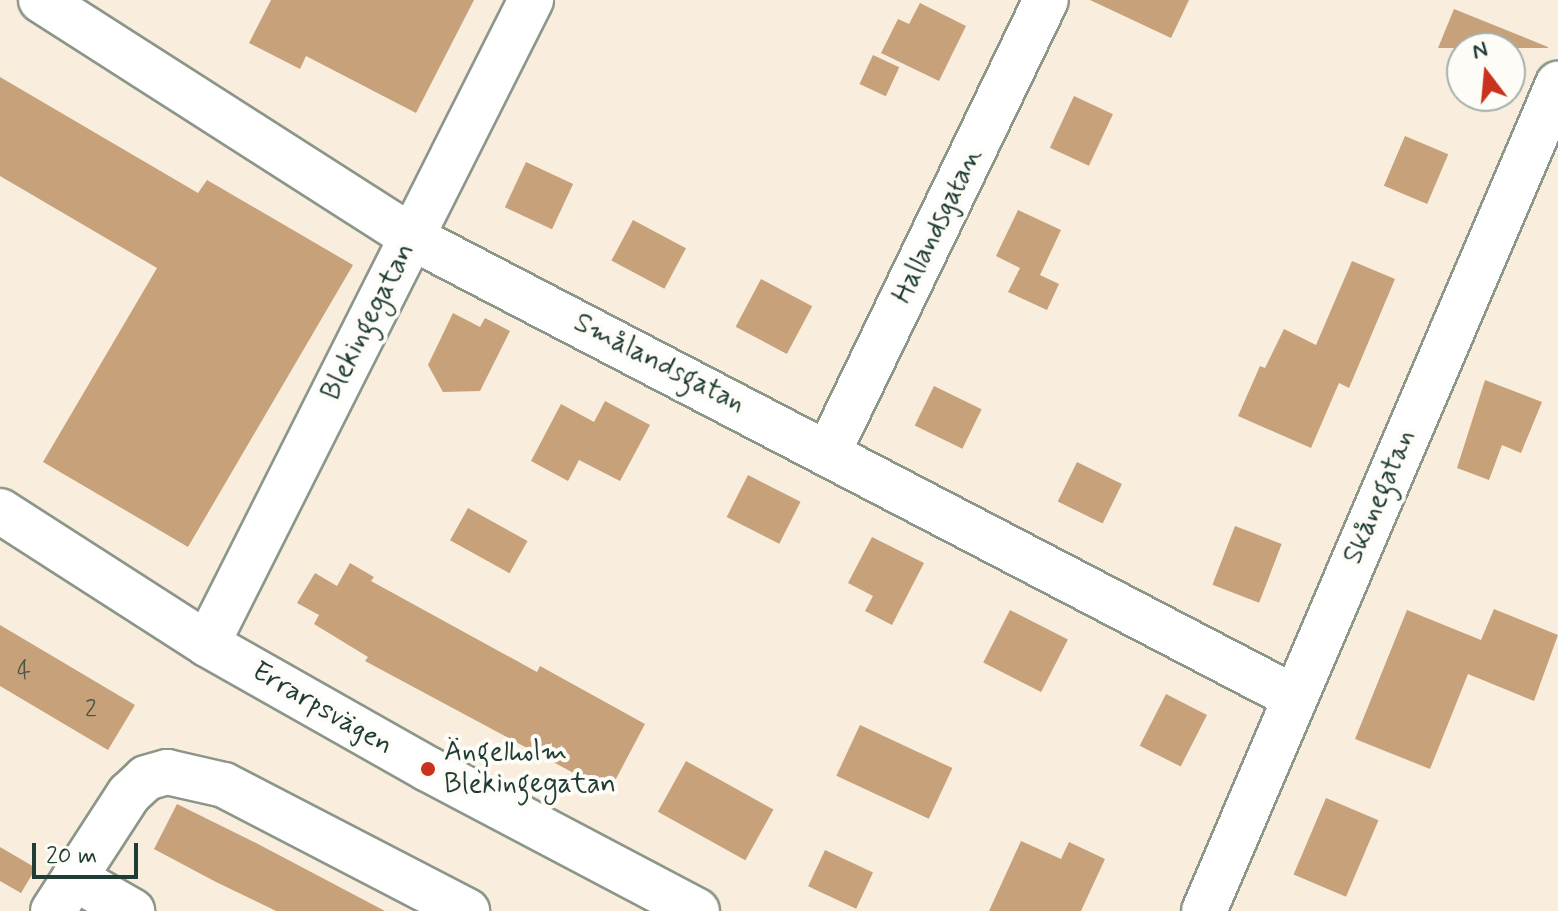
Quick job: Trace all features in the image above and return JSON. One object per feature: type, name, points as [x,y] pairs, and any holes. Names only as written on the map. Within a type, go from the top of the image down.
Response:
[{"type":"street","name":"Smålandsgatan","points":[[41,0],[411,237],[829,451],[1294,697]]},
{"type":"street","name":"Blekingegatan","points":[[207,644],[531,0]]},
{"type":"street","name":"Hallandsgatan","points":[[829,451],[1046,0]]},
{"type":"street","name":"Skånegatan","points":[[1204,911],[1558,84]]},
{"type":"street","name":"Errarpsvägen","points":[[0,511],[207,644],[428,769],[697,911]]},
{"type":"street","points":[[132,911],[64,894],[138,783],[167,772],[185,773],[224,785],[467,911]]},
{"type":"building","points":[[271,0],[474,0],[416,113],[306,56],[300,69],[249,43]]},
{"type":"building","points":[[1090,0],[1189,0],[1171,38]]},
{"type":"building","points":[[920,3],[966,26],[939,81],[881,53],[898,19],[909,24]]},
{"type":"building","points":[[1454,9],[1511,32],[1446,32],[1446,48],[1438,48]]},
{"type":"building","points":[[1526,38],[1548,47],[1526,48]]},
{"type":"building","points":[[873,55],[899,67],[886,96],[859,84]]},
{"type":"building","points":[[0,77],[198,193],[207,180],[353,265],[188,547],[43,462],[157,268],[0,176]]},
{"type":"building","points":[[1074,96],[1113,114],[1089,166],[1050,148]]},
{"type":"building","points":[[1405,136],[1448,154],[1427,204],[1384,186]]},
{"type":"building","points":[[526,162],[573,184],[552,229],[505,207]]},
{"type":"building","points":[[1018,210],[1061,230],[1040,275],[1059,284],[1047,310],[1008,292],[1020,268],[996,256]]},
{"type":"building","points":[[633,220],[686,248],[664,289],[611,261]]},
{"type":"building","points":[[1352,261],[1395,279],[1349,388],[1339,383],[1311,448],[1238,416],[1260,366],[1265,368],[1284,329],[1316,345]]},
{"type":"building","points":[[761,279],[812,306],[787,354],[736,327]]},
{"type":"building","points":[[453,313],[480,327],[485,318],[510,331],[480,391],[443,392],[428,365]]},
{"type":"building","points":[[1485,380],[1542,402],[1521,453],[1502,445],[1489,480],[1457,468]]},
{"type":"building","points":[[934,386],[982,409],[962,449],[915,426]]},
{"type":"building","points":[[605,401],[650,425],[620,481],[579,460],[568,481],[531,461],[561,404],[594,422]]},
{"type":"building","points":[[1077,462],[1122,484],[1103,523],[1058,502]]},
{"type":"building","points":[[748,475],[801,502],[779,544],[727,517]]},
{"type":"building","points":[[468,508],[527,541],[510,573],[450,540]]},
{"type":"building","points":[[1235,526],[1282,544],[1259,603],[1212,585]]},
{"type":"building","points":[[872,537],[924,563],[892,625],[865,611],[873,596],[848,583]]},
{"type":"building","points":[[350,563],[374,577],[371,581],[537,672],[540,666],[645,724],[609,792],[365,661],[368,657],[314,624],[319,615],[297,603],[315,573],[337,586]]},
{"type":"building","points":[[1494,609],[1558,635],[1534,701],[1468,674],[1430,769],[1355,739],[1407,610],[1481,640]]},
{"type":"building","points":[[1010,610],[1068,640],[1041,692],[983,663]]},
{"type":"building","points":[[0,625],[135,705],[108,750],[0,686]]},
{"type":"building","points":[[1166,694],[1207,715],[1181,767],[1140,746]]},
{"type":"building","points":[[860,725],[952,768],[929,819],[836,776]]},
{"type":"building","points":[[686,761],[773,809],[745,860],[658,812]]},
{"type":"building","points":[[1326,798],[1378,820],[1346,897],[1294,874]]},
{"type":"building","points":[[177,804],[385,911],[276,911],[216,882],[154,849]]},
{"type":"building","points":[[1021,841],[1061,859],[1069,842],[1105,859],[1081,911],[989,911]]},
{"type":"building","points":[[0,847],[36,868],[21,893],[0,881]]},
{"type":"building","points":[[825,850],[873,872],[856,909],[808,886]]},
{"type":"place","name":"Ängelholm Blekingegatan","points":[[428,769]]}]
